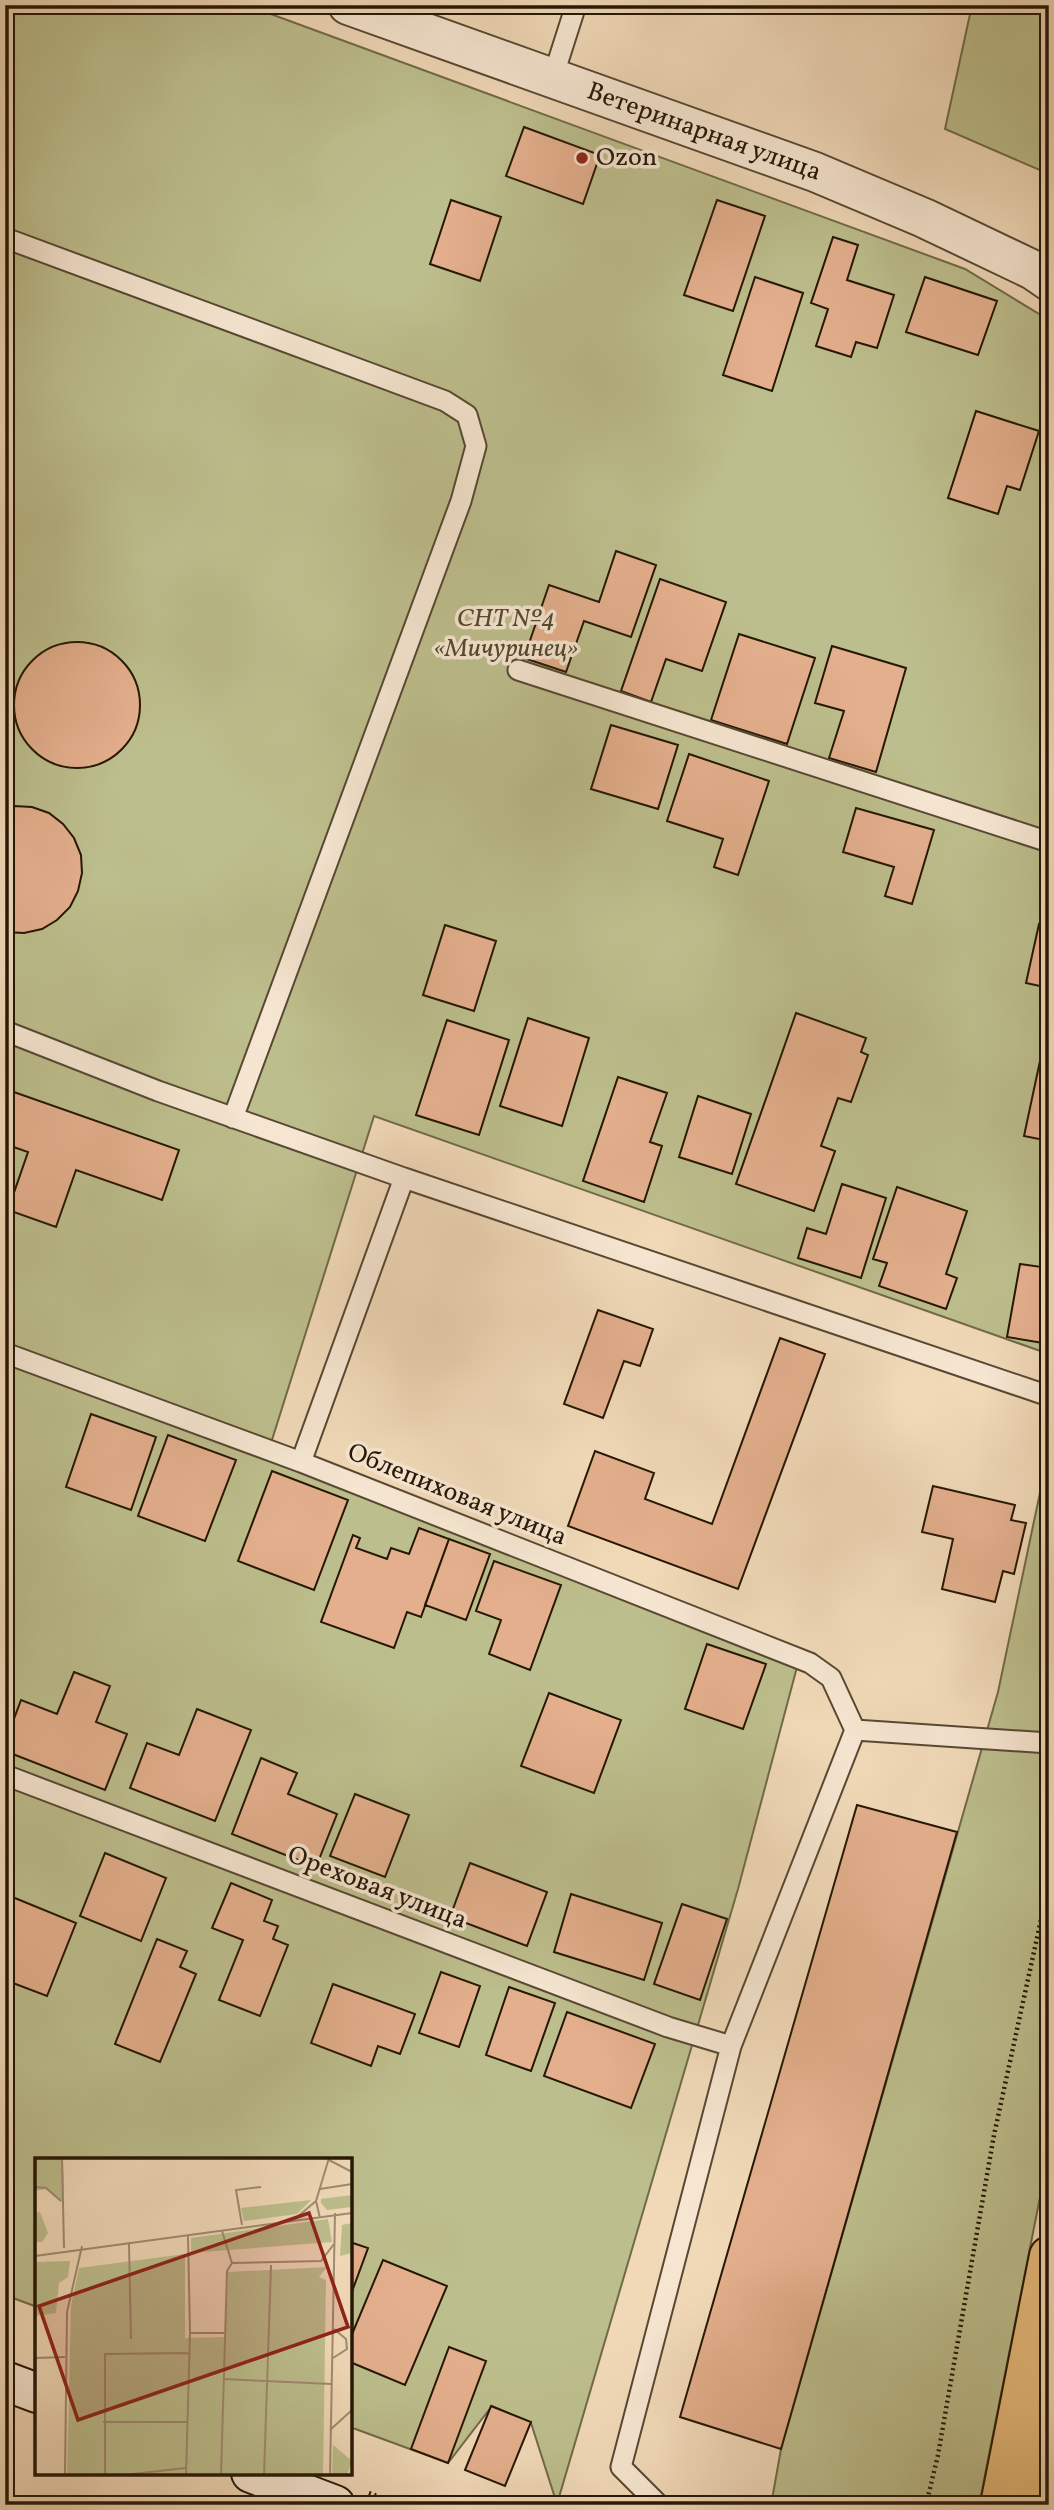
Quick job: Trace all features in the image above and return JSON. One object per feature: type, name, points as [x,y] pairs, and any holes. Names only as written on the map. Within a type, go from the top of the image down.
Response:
[{"type":"main road","points":[[1000,2505],[1049,2256]]},
{"type":"main road","points":[[1029,2505],[1049,2406]]},
{"type":"street","name":"Ветеринарная улица","points":[[348,5],[815,172],[924,218],[1032,270],[1049,281]]},
{"type":"street","points":[[256,2475],[335,2505]]},
{"type":"lane","points":[[553,77],[576,5]]},
{"type":"lane","points":[[5,238],[444,401],[467,415],[476,446],[461,501],[233,1118]]},
{"type":"lane","points":[[518,670],[1049,842]]},
{"type":"lane","points":[[5,1031],[233,1118],[404,1178],[1049,1396]]},
{"type":"lane","points":[[301,1462],[404,1178]]},
{"type":"lane","name":"Облепиховая улица","points":[[5,1353],[301,1462],[810,1663],[831,1678],[855,1730]]},
{"type":"lane","points":[[659,2505],[621,2468],[731,2046],[855,1730],[1049,1743]]},
{"type":"lane","name":"Ореховая улица","points":[[5,1775],[655,2022],[731,2046]]},
{"type":"path","points":[[926,2505],[941,2441],[994,2135],[1049,1883]]},
{"type":"green space","name":"СНТ №4 «Мичуринец»","points":[[5,5],[246,5],[965,269],[1049,320],[1049,1354],[374,1116],[266,1459],[732,1637],[797,1667],[738,1889],[557,2504],[531,2423],[492,2406],[448,2463],[352,2428],[352,2158],[35,2158],[35,2306],[5,2295]]},
{"type":"green space","points":[[972,5],[1049,5],[1049,174],[945,129]]},
{"type":"green space","points":[[1049,1450],[1049,2152],[979,2505],[771,2505],[781,2449],[998,1692]]},
{"type":"building","points":[[524,127],[600,155],[583,204],[506,176]]},
{"type":"building","points":[[451,200],[501,217],[480,281],[430,264]]},
{"type":"building","points":[[717,200],[765,216],[733,311],[684,295]]},
{"type":"building","points":[[833,237],[858,245],[847,280],[894,295],[877,348],[856,342],[851,357],[816,346],[828,309],[811,303]]},
{"type":"building","points":[[755,277],[803,293],[772,391],[723,375]]},
{"type":"building","points":[[925,277],[997,301],[978,355],[906,332]]},
{"type":"building","points":[[976,411],[1039,431],[1020,490],[1007,486],[998,514],[948,498]]},
{"type":"building","points":[[616,551],[656,565],[631,637],[584,621],[566,672],[524,658],[549,585],[599,602]]},
{"type":"building","points":[[660,579],[726,602],[702,671],[666,659],[651,702],[621,691]]},
{"type":"building","points":[[739,634],[815,658],[787,744],[711,720]]},
{"type":"building","points":[[77,642],[101,647],[122,660],[135,681],[140,705],[135,729],[122,750],[101,763],[77,768],[53,763],[32,750],[19,729],[14,705],[19,681],[32,660],[53,647]]},
{"type":"building","points":[[832,646],[906,668],[876,772],[829,758],[844,711],[815,703]]},
{"type":"building","points":[[611,725],[678,745],[658,809],[591,789]]},
{"type":"building","points":[[689,754],[769,781],[738,875],[714,867],[723,839],[667,821]]},
{"type":"building","points":[[32,807],[49,813],[63,824],[74,838],[81,855],[82,873],[78,891],[70,907],[57,920],[42,929],[24,933],[5,932],[5,808]]},
{"type":"building","points":[[856,808],[934,830],[912,904],[885,896],[894,867],[843,852]]},
{"type":"building","points":[[1039,924],[1049,926],[1049,988],[1026,983]]},
{"type":"building","points":[[445,925],[496,941],[474,1011],[423,995]]},
{"type":"building","points":[[796,1013],[866,1038],[861,1052],[868,1055],[851,1102],[838,1098],[821,1146],[835,1151],[814,1211],[736,1184]]},
{"type":"building","points":[[528,1018],[589,1038],[562,1126],[500,1106]]},
{"type":"building","points":[[447,1020],[509,1040],[479,1135],[416,1115]]},
{"type":"building","points":[[1040,1061],[1049,1063],[1049,1141],[1024,1136]]},
{"type":"building","points":[[618,1077],[667,1093],[650,1142],[662,1146],[644,1202],[583,1181]]},
{"type":"building","points":[[11,1091],[179,1150],[162,1200],[76,1170],[56,1227],[8,1210],[28,1152],[5,1144],[5,1106]]},
{"type":"building","points":[[698,1096],[751,1114],[732,1174],[679,1157]]},
{"type":"building","points":[[842,1184],[886,1198],[861,1278],[798,1258],[807,1228],[826,1234]]},
{"type":"building","points":[[897,1187],[967,1211],[946,1274],[957,1278],[946,1309],[879,1286],[887,1263],[873,1259]]},
{"type":"building","points":[[1020,1264],[1049,1268],[1049,1344],[1007,1337]]},
{"type":"building","points":[[598,1310],[653,1329],[640,1366],[624,1361],[603,1418],[564,1404]]},
{"type":"building","points":[[780,1338],[825,1354],[738,1589],[568,1526],[595,1451],[654,1473],[645,1499],[712,1524]]},
{"type":"building","points":[[91,1414],[156,1437],[131,1510],[66,1487]]},
{"type":"building","points":[[168,1435],[236,1460],[205,1541],[138,1516]]},
{"type":"building","points":[[272,1471],[348,1500],[314,1590],[238,1561]]},
{"type":"building","points":[[933,1486],[1015,1505],[1011,1520],[1026,1523],[1014,1574],[1003,1571],[995,1602],[942,1589],[953,1539],[922,1532]]},
{"type":"building","points":[[419,1528],[449,1539],[421,1617],[407,1612],[394,1648],[321,1622],[353,1535],[360,1538],[356,1548],[387,1559],[391,1548],[409,1554]]},
{"type":"building","points":[[449,1539],[490,1554],[466,1620],[425,1605]]},
{"type":"building","points":[[494,1561],[561,1585],[530,1670],[489,1654],[501,1620],[476,1611]]},
{"type":"building","points":[[707,1644],[766,1664],[743,1729],[685,1709]]},
{"type":"building","points":[[74,1672],[110,1686],[96,1722],[127,1734],[105,1790],[5,1751],[5,1743],[21,1700],[57,1714]]},
{"type":"building","points":[[549,1693],[621,1720],[594,1793],[521,1766]]},
{"type":"building","points":[[197,1709],[251,1730],[215,1821],[130,1788],[147,1743],[179,1755]]},
{"type":"building","points":[[261,1758],[297,1773],[288,1794],[337,1814],[316,1867],[232,1834]]},
{"type":"building","points":[[355,1794],[409,1815],[385,1877],[330,1856]]},
{"type":"building","points":[[857,1805],[957,1832],[781,2449],[680,2417]]},
{"type":"building","points":[[105,1853],[166,1878],[141,1941],[80,1916]]},
{"type":"building","points":[[470,1863],[547,1892],[527,1946],[450,1917]]},
{"type":"building","points":[[231,1883],[272,1900],[264,1921],[278,1926],[273,1939],[288,1945],[260,2016],[219,2000],[243,1940],[212,1928]]},
{"type":"building","points":[[5,1894],[76,1923],[47,1996],[5,1980]]},
{"type":"building","points":[[571,1894],[662,1923],[644,1980],[554,1952]]},
{"type":"building","points":[[682,1904],[727,1919],[700,2000],[654,1984]]},
{"type":"building","points":[[157,1939],[187,1951],[180,1967],[196,1974],[160,2062],[115,2044]]},
{"type":"building","points":[[441,1972],[480,1986],[459,2047],[419,2033]]},
{"type":"building","points":[[333,1984],[415,2014],[400,2054],[378,2046],[371,2066],[311,2043]]},
{"type":"building","points":[[509,1987],[555,2003],[531,2071],[486,2055]]},
{"type":"building","points":[[567,2012],[655,2044],[631,2108],[544,2076]]},
{"type":"building","points":[[352,2243],[368,2248],[352,2292]]},
{"type":"building","points":[[383,2260],[447,2286],[405,2385],[352,2363],[352,2334]]},
{"type":"building","points":[[449,2347],[486,2361],[448,2463],[411,2449]]},
{"type":"building","points":[[491,2406],[531,2422],[505,2486],[465,2470]]},
{"type":"place","name":"Ozon","points":[[582,158]]}]
